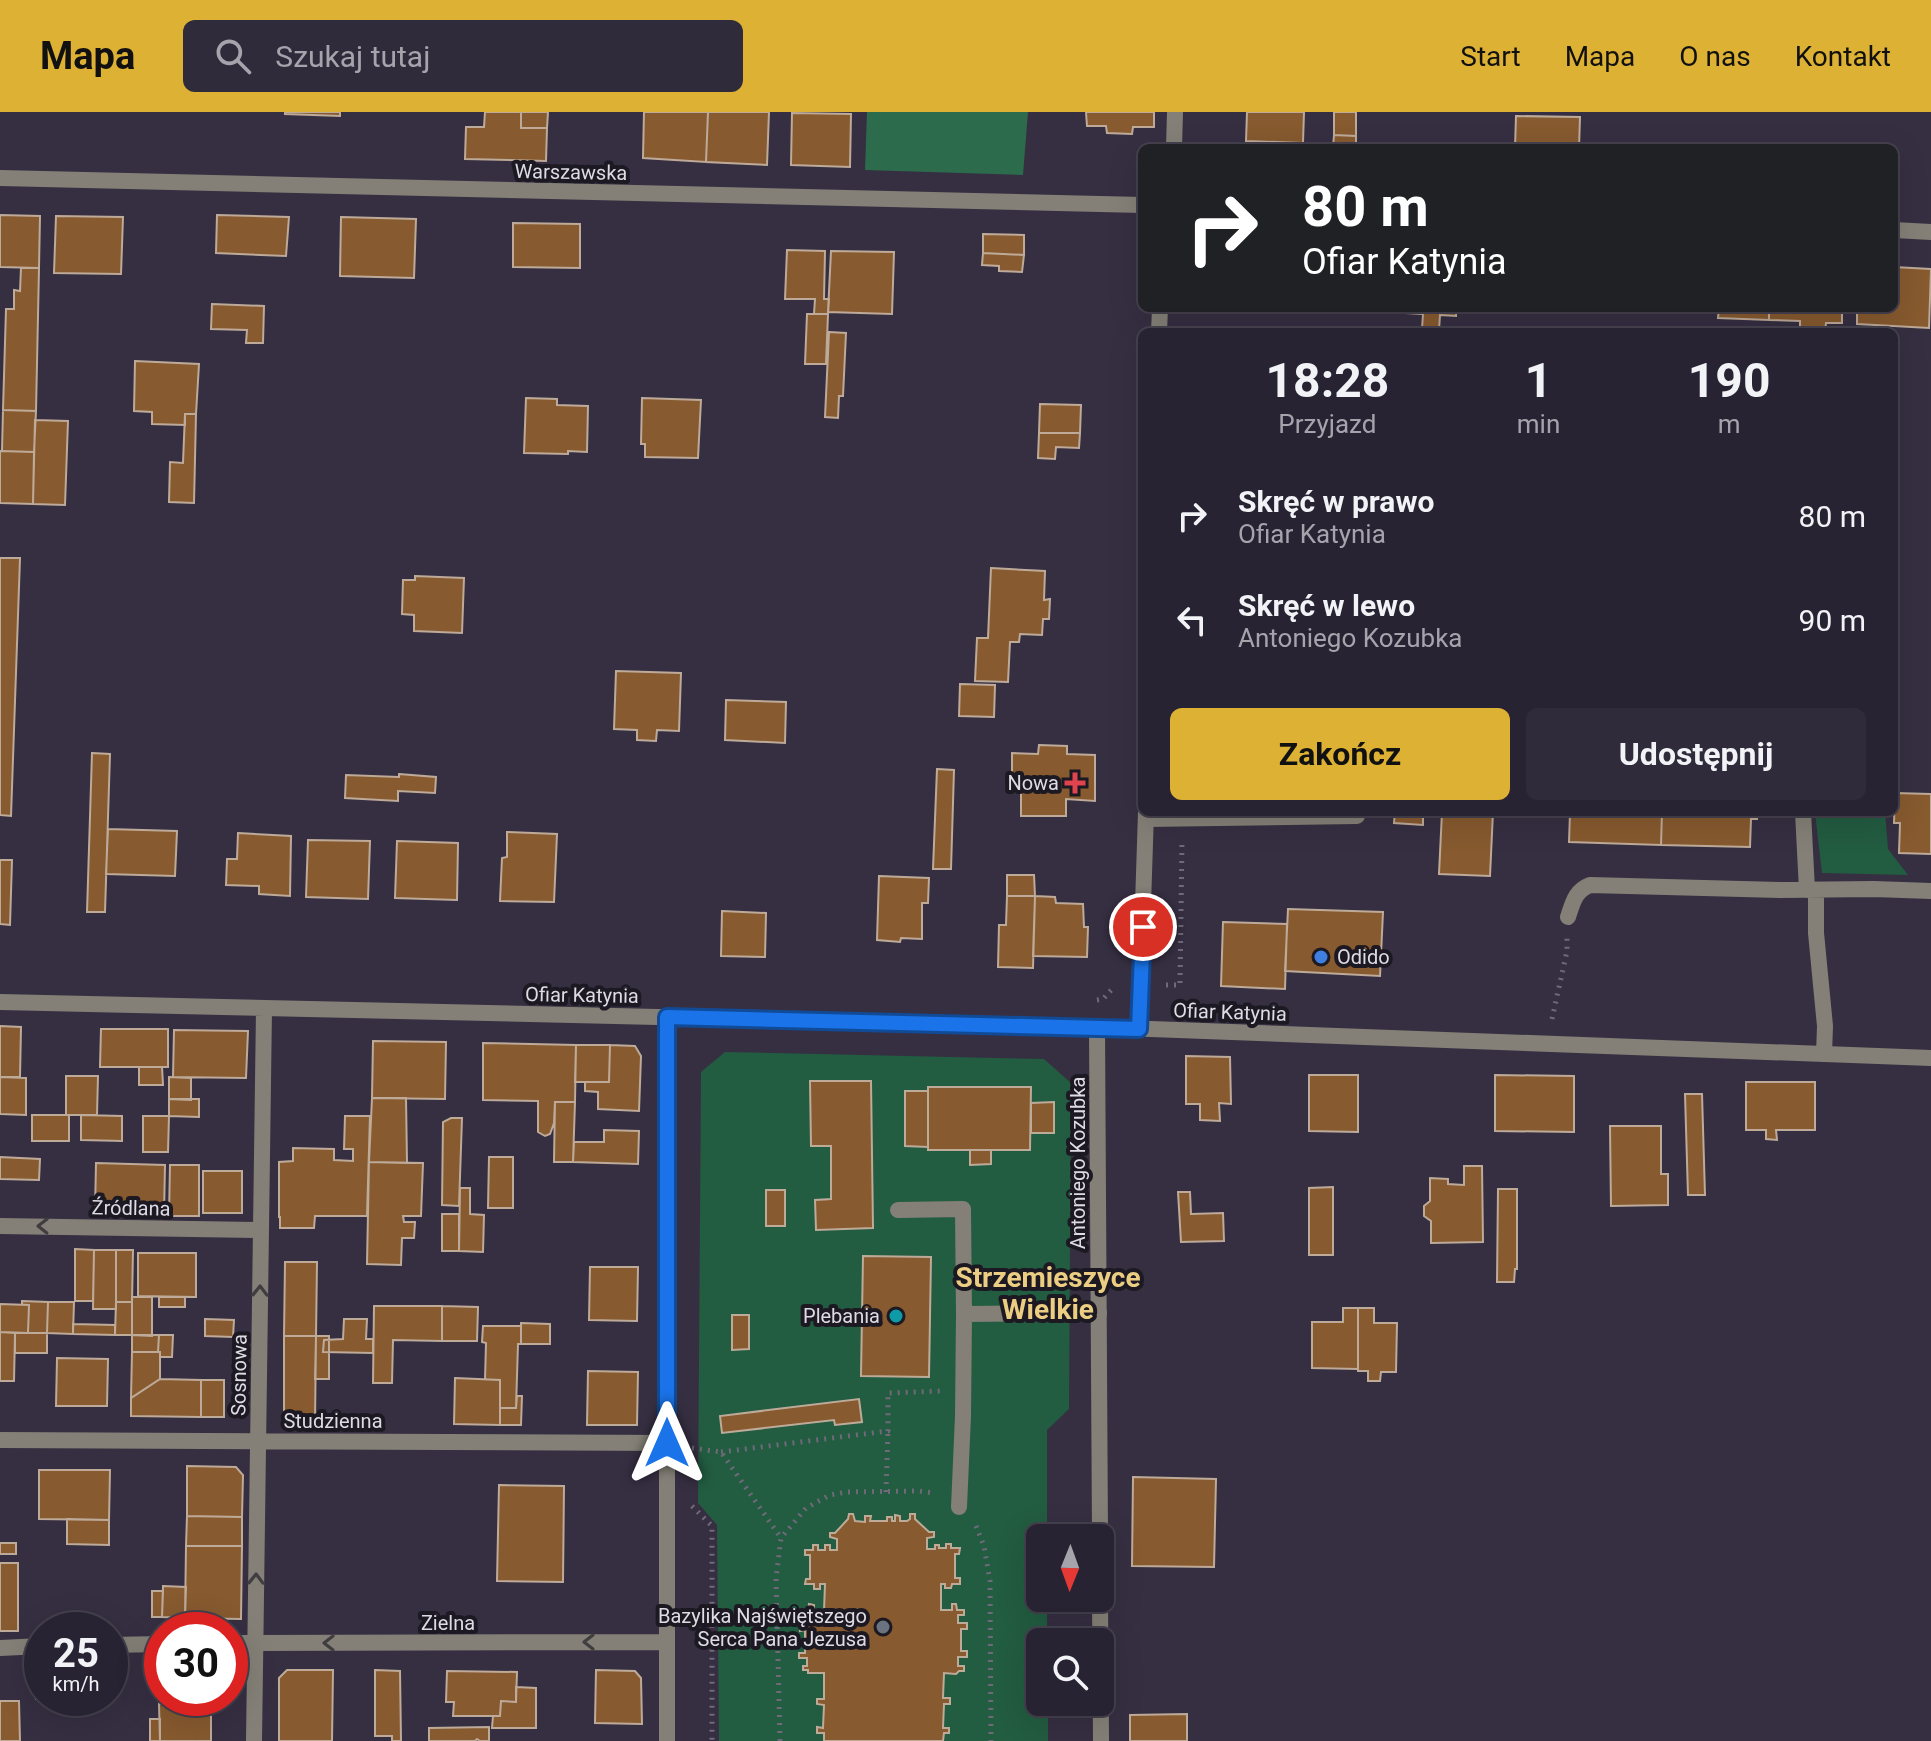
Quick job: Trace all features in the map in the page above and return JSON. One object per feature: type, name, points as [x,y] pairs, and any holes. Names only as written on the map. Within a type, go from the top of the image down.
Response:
[{"type":"street","points":[[1174,144],[1175,112]]},
{"type":"street","name":"Warszawska","points":[[0,178],[1138,205]]},
{"type":"street","points":[[1898,230],[1931,232]]},
{"type":"street","points":[[1139,1029],[1146,816]]},
{"type":"street","points":[[1158,816],[1357,816]]},
{"type":"street","points":[[1803,816],[1825,1026],[1824,1054]]},
{"type":"street","points":[[1568,917],[1575,896],[1581,888],[1590,885],[1931,891]]},
{"type":"street","name":"Ofiar Katynia","points":[[0,1002],[1097,1027],[1931,1058]]},
{"type":"street","name":"Sosnowa","points":[[254,1741],[264,1009]]},
{"type":"street","points":[[667,1017],[667,1741]]},
{"type":"street","name":"Antoniego Kozubka","points":[[1097,1027],[1100,1524]]},
{"type":"street","points":[[898,1210],[963,1209],[963,1390],[959,1507]]},
{"type":"street","name":"Źródlana","points":[[0,1226],[261,1230]]},
{"type":"street","points":[[964,1314],[1099,1313]]},
{"type":"street","name":"Studzienna","points":[[0,1440],[667,1443]]},
{"type":"street","points":[[1100,1612],[1101,1741]]},
{"type":"street","name":"Zielna","points":[[248,1643],[667,1642]]},
{"type":"street","points":[[0,1648],[24,1647]]},
{"type":"path","points":[[1158,982],[1180,985],[1183,818]]},
{"type":"path","points":[[1546,1044],[1567,951],[1568,917]]},
{"type":"path","points":[[886,1492],[888,1393],[963,1390]]},
{"type":"path","points":[[692,1448],[721,1452],[888,1431]]},
{"type":"path","points":[[692,1436],[692,1463]]},
{"type":"path","points":[[721,1452],[781,1538]]},
{"type":"path","points":[[780,1741],[776,1579],[781,1538],[806,1508],[818,1500],[846,1492],[919,1491],[936,1493],[959,1507],[975,1523],[984,1546],[990,1581],[991,1741]]},
{"type":"path","points":[[692,1506],[712,1526],[712,1741]]},
{"type":"green space","points":[[867,112],[1028,112],[1023,175],[865,170]]},
{"type":"green space","points":[[1815,816],[1885,816],[1888,849],[1908,875],[1822,873]]},
{"type":"green space","points":[[725,1052],[1044,1059],[1071,1083],[1069,1409],[1047,1430],[1047,1524],[1026,1524],[1026,1612],[1047,1612],[1047,1628],[1026,1628],[1026,1716],[1048,1716],[1048,1741],[719,1741],[717,1525],[698,1503],[701,1072]]},
{"type":"building","points":[[340,112],[340,116],[285,114]]},
{"type":"building","points":[[485,112],[521,112],[521,128],[547,128],[546,161],[465,159],[466,127],[484,127]]},
{"type":"building","points":[[521,112],[548,112],[547,128],[521,128]]},
{"type":"building","points":[[644,112],[708,112],[706,162],[643,158]]},
{"type":"building","points":[[708,112],[769,112],[767,165],[706,162]]},
{"type":"building","points":[[1086,112],[1154,112],[1154,127],[1133,127],[1132,134],[1107,133],[1106,126],[1087,126]]},
{"type":"building","points":[[1247,112],[1304,112],[1303,143],[1246,141]]},
{"type":"building","points":[[1334,112],[1356,112],[1356,136],[1334,135]]},
{"type":"building","points":[[792,113],[851,114],[850,167],[791,165]]},
{"type":"building","points":[[1516,116],[1580,117],[1579,144],[1515,144]]},
{"type":"building","points":[[1334,135],[1356,136],[1356,144],[1333,144]]},
{"type":"building","points":[[0,215],[40,216],[39,268],[0,267]]},
{"type":"building","points":[[217,215],[289,217],[286,256],[216,253]]},
{"type":"building","points":[[56,216],[123,217],[121,274],[54,273]]},
{"type":"building","points":[[341,217],[416,219],[414,278],[340,276]]},
{"type":"building","points":[[513,223],[580,224],[580,268],[513,267]]},
{"type":"building","points":[[983,234],[1024,235],[1024,255],[983,253]]},
{"type":"building","points":[[787,250],[825,251],[824,299],[829,299],[828,314],[814,314],[815,299],[785,299]]},
{"type":"building","points":[[831,251],[894,252],[892,314],[828,312]]},
{"type":"building","points":[[983,253],[1024,255],[1022,272],[999,271],[999,266],[982,265]]},
{"type":"building","points":[[1898,267],[1931,269],[1929,328],[1857,324],[1857,312],[1898,312]]},
{"type":"building","points":[[21,268],[39,268],[36,411],[3,410],[6,309],[14,309],[14,290],[20,291]]},
{"type":"building","points":[[212,304],[264,306],[263,343],[246,343],[247,330],[211,329]]},
{"type":"building","points":[[1456,312],[1456,316],[1440,315],[1439,328],[1422,328],[1423,314],[1406,313]]},
{"type":"building","points":[[1719,312],[1769,312],[1769,320],[1718,318]]},
{"type":"building","points":[[1769,312],[1842,312],[1842,323],[1826,323],[1825,328],[1800,328],[1800,321],[1769,320]]},
{"type":"building","points":[[807,314],[828,314],[826,364],[805,364]]},
{"type":"building","points":[[829,332],[846,333],[843,396],[839,396],[838,418],[825,417]]},
{"type":"building","points":[[135,361],[199,364],[196,414],[185,414],[185,425],[152,424],[152,412],[134,411]]},
{"type":"building","points":[[526,398],[557,399],[557,405],[588,406],[587,452],[524,453]]},
{"type":"building","points":[[642,398],[701,400],[698,458],[645,457],[645,444],[641,444]]},
{"type":"building","points":[[1040,404],[1081,405],[1080,433],[1039,433]]},
{"type":"building","points":[[3,410],[36,411],[34,452],[2,451]]},
{"type":"building","points":[[185,414],[196,414],[194,503],[169,502],[170,462],[183,463]]},
{"type":"building","points":[[35,420],[68,421],[65,505],[33,504]]},
{"type":"building","points":[[1039,433],[1080,433],[1079,448],[1056,447],[1055,459],[1038,458]]},
{"type":"building","points":[[0,451],[34,452],[33,504],[0,503]]},
{"type":"building","points":[[0,558],[20,558],[11,816],[0,815]]},
{"type":"building","points":[[991,568],[1045,571],[1044,600],[1050,599],[1049,619],[1043,619],[1042,635],[1020,634],[1019,642],[1010,642],[1008,682],[975,681],[977,638],[988,638]]},
{"type":"building","points":[[415,576],[464,578],[462,633],[414,631],[414,615],[402,614],[403,580],[415,580]]},
{"type":"building","points":[[616,671],[681,673],[679,731],[657,730],[656,741],[637,740],[637,730],[614,729]]},
{"type":"building","points":[[960,684],[995,685],[994,717],[959,716]]},
{"type":"building","points":[[726,700],[786,702],[785,743],[725,740]]},
{"type":"building","points":[[1039,745],[1067,746],[1067,754],[1095,755],[1095,801],[1066,799],[1066,816],[1021,816],[1021,783],[1012,783],[1012,753],[1038,754]]},
{"type":"building","points":[[92,753],[110,754],[105,912],[87,912]]},
{"type":"building","points":[[937,769],[954,770],[951,869],[933,869]]},
{"type":"building","points":[[399,774],[436,777],[435,793],[398,791],[398,801],[345,798],[346,775],[399,777]]},
{"type":"building","points":[[1898,793],[1931,794],[1931,854],[1899,853],[1900,823],[1894,823],[1894,816],[1898,816]]},
{"type":"building","points":[[1395,816],[1423,816],[1423,825],[1394,823]]},
{"type":"building","points":[[1442,816],[1493,816],[1490,876],[1439,874]]},
{"type":"building","points":[[1570,816],[1662,816],[1661,845],[1569,842]]},
{"type":"building","points":[[1662,816],[1757,816],[1757,819],[1751,819],[1750,847],[1661,845]]},
{"type":"building","points":[[108,829],[177,831],[175,876],[106,874]]},
{"type":"building","points":[[507,832],[557,834],[554,902],[500,901],[502,858],[507,857]]},
{"type":"building","points":[[238,833],[291,836],[290,896],[259,894],[259,886],[226,885],[227,859],[237,859]]},
{"type":"building","points":[[308,840],[370,841],[368,899],[306,897]]},
{"type":"building","points":[[397,841],[458,843],[457,900],[395,898]]},
{"type":"building","points":[[0,860],[12,860],[10,925],[0,924]]},
{"type":"building","points":[[1007,875],[1034,875],[1035,896],[1007,896]]},
{"type":"building","points":[[879,876],[929,878],[928,903],[922,903],[922,939],[901,938],[900,942],[877,940]]},
{"type":"building","points":[[1007,896],[1035,896],[1033,968],[998,967],[999,925],[1006,925]]},
{"type":"building","points":[[1035,896],[1055,897],[1056,903],[1083,904],[1084,927],[1088,927],[1087,957],[1033,956]]},
{"type":"building","points":[[1288,909],[1383,912],[1380,976],[1285,971]]},
{"type":"building","points":[[722,911],[766,913],[765,957],[721,956]]},
{"type":"building","points":[[1223,922],[1287,924],[1285,989],[1221,986]]},
{"type":"building","points":[[0,1026],[21,1027],[20,1077],[0,1077]]},
{"type":"building","points":[[101,1029],[168,1029],[168,1067],[100,1067]]},
{"type":"building","points":[[174,1030],[248,1031],[246,1078],[173,1077]]},
{"type":"building","points":[[373,1041],[446,1042],[445,1099],[372,1098]]},
{"type":"building","points":[[483,1043],[576,1045],[575,1102],[555,1102],[550,1134],[545,1136],[538,1132],[538,1101],[483,1100]]},
{"type":"building","points":[[576,1045],[610,1045],[609,1082],[575,1082]]},
{"type":"building","points":[[610,1045],[635,1046],[641,1056],[639,1111],[598,1109],[598,1092],[585,1091],[585,1082],[609,1082]]},
{"type":"building","points":[[1186,1056],[1230,1057],[1231,1104],[1219,1103],[1220,1121],[1200,1120],[1200,1104],[1186,1104]]},
{"type":"building","points":[[139,1067],[162,1067],[163,1085],[139,1085]]},
{"type":"building","points":[[1309,1075],[1358,1075],[1358,1132],[1309,1131]]},
{"type":"building","points":[[1495,1075],[1574,1076],[1574,1132],[1495,1131]]},
{"type":"building","points":[[66,1076],[98,1076],[97,1115],[66,1115]]},
{"type":"building","points":[[0,1077],[26,1078],[26,1115],[0,1114]]},
{"type":"building","points":[[169,1077],[191,1078],[191,1100],[169,1099]]},
{"type":"building","points":[[810,1081],[871,1081],[873,1228],[816,1230],[815,1200],[831,1199],[831,1146],[811,1146]]},
{"type":"building","points":[[1746,1082],[1815,1082],[1815,1130],[1776,1130],[1777,1140],[1766,1139],[1766,1130],[1746,1130]]},
{"type":"building","points":[[928,1087],[1031,1087],[1030,1150],[928,1150]]},
{"type":"building","points":[[905,1091],[928,1091],[928,1147],[905,1146]]},
{"type":"building","points":[[1685,1094],[1702,1094],[1705,1195],[1688,1195]]},
{"type":"building","points":[[372,1098],[406,1098],[407,1163],[369,1162]]},
{"type":"building","points":[[169,1099],[199,1099],[199,1117],[169,1116]]},
{"type":"building","points":[[555,1102],[575,1102],[573,1162],[554,1162]]},
{"type":"building","points":[[1054,1102],[1054,1133],[1031,1133],[1031,1103]]},
{"type":"building","points":[[32,1115],[69,1115],[69,1141],[32,1141]]},
{"type":"building","points":[[81,1115],[122,1116],[122,1141],[81,1140]]},
{"type":"building","points":[[143,1116],[169,1116],[168,1152],[143,1152]]},
{"type":"building","points":[[345,1116],[370,1116],[367,1216],[315,1216],[314,1228],[280,1228],[279,1162],[293,1161],[293,1148],[334,1149],[334,1160],[353,1161],[353,1149],[344,1149]]},
{"type":"building","points":[[462,1118],[459,1206],[442,1205],[443,1122]]},
{"type":"building","points":[[1610,1126],[1661,1126],[1661,1174],[1668,1174],[1668,1205],[1611,1206]]},
{"type":"building","points":[[604,1130],[639,1131],[638,1164],[573,1162],[574,1142],[604,1142]]},
{"type":"building","points":[[970,1150],[991,1150],[991,1164],[970,1165]]},
{"type":"building","points":[[0,1157],[40,1159],[39,1180],[0,1179]]},
{"type":"building","points":[[489,1157],[513,1157],[513,1208],[488,1208]]},
{"type":"building","points":[[369,1162],[423,1163],[421,1216],[403,1216],[404,1222],[415,1222],[414,1238],[402,1238],[401,1265],[367,1264]]},
{"type":"building","points":[[96,1163],[165,1165],[164,1213],[95,1211]]},
{"type":"building","points":[[170,1165],[199,1165],[199,1216],[169,1216]]},
{"type":"building","points":[[1464,1166],[1482,1166],[1483,1242],[1431,1243],[1431,1221],[1424,1216],[1424,1206],[1430,1201],[1430,1178],[1448,1179],[1448,1184],[1464,1185]]},
{"type":"building","points":[[203,1171],[242,1171],[242,1213],[203,1213]]},
{"type":"building","points":[[1333,1187],[1333,1255],[1309,1255],[1309,1188]]},
{"type":"building","points":[[460,1188],[470,1188],[470,1214],[484,1215],[483,1252],[459,1251]]},
{"type":"building","points":[[1498,1189],[1517,1189],[1517,1269],[1514,1282],[1497,1282]]},
{"type":"building","points":[[766,1190],[785,1190],[785,1226],[766,1226]]},
{"type":"building","points":[[1178,1192],[1190,1192],[1191,1214],[1223,1213],[1224,1241],[1181,1242]]},
{"type":"building","points":[[442,1214],[459,1214],[459,1251],[442,1251]]},
{"type":"building","points":[[75,1249],[94,1250],[93,1301],[75,1301]]},
{"type":"building","points":[[94,1250],[116,1250],[116,1309],[93,1309]]},
{"type":"building","points":[[116,1250],[133,1250],[132,1302],[116,1302]]},
{"type":"building","points":[[138,1253],[196,1253],[196,1297],[138,1296]]},
{"type":"building","name":"Plebania","points":[[863,1256],[931,1257],[929,1377],[861,1376]]},
{"type":"building","points":[[285,1262],[317,1262],[316,1336],[284,1336]]},
{"type":"building","points":[[590,1267],[638,1267],[637,1321],[589,1320]]},
{"type":"building","points":[[132,1297],[152,1297],[152,1336],[132,1335]]},
{"type":"building","points":[[159,1297],[185,1297],[185,1307],[159,1307]]},
{"type":"building","points":[[22,1301],[48,1302],[47,1333],[28,1333],[29,1305],[22,1305]]},
{"type":"building","points":[[48,1302],[74,1302],[73,1334],[47,1333]]},
{"type":"building","points":[[116,1302],[132,1302],[132,1335],[115,1335]]},
{"type":"building","points":[[0,1304],[29,1305],[28,1333],[0,1332]]},
{"type":"building","points":[[374,1306],[442,1306],[442,1341],[393,1340],[392,1383],[373,1383]]},
{"type":"building","points":[[442,1306],[478,1307],[477,1341],[442,1341]]},
{"type":"building","points":[[1343,1308],[1358,1308],[1358,1369],[1312,1368],[1312,1322],[1343,1322]]},
{"type":"building","points":[[1358,1308],[1374,1308],[1374,1323],[1397,1323],[1396,1372],[1381,1372],[1380,1381],[1368,1381],[1368,1371],[1358,1371]]},
{"type":"building","points":[[732,1315],[749,1315],[749,1349],[732,1350]]},
{"type":"building","points":[[205,1319],[234,1320],[233,1337],[205,1336]]},
{"type":"building","points":[[344,1319],[367,1319],[366,1339],[373,1339],[373,1353],[323,1352],[324,1340],[343,1339]]},
{"type":"building","points":[[521,1323],[550,1324],[550,1344],[521,1344]]},
{"type":"building","points":[[73,1324],[115,1325],[115,1335],[73,1334]]},
{"type":"building","points":[[483,1326],[521,1326],[516,1408],[500,1408],[500,1380],[485,1380]]},
{"type":"building","points":[[0,1332],[15,1333],[14,1381],[0,1381]]},
{"type":"building","points":[[15,1333],[47,1333],[47,1353],[15,1353]]},
{"type":"building","points":[[132,1335],[159,1335],[158,1352],[132,1352]]},
{"type":"building","points":[[159,1335],[173,1335],[172,1357],[160,1357]]},
{"type":"building","points":[[284,1336],[316,1336],[315,1423],[291,1422],[284,1415]]},
{"type":"building","points":[[316,1336],[329,1336],[329,1379],[315,1379]]},
{"type":"building","points":[[132,1352],[160,1352],[160,1379],[131,1398]]},
{"type":"building","points":[[57,1358],[108,1359],[107,1406],[56,1406]]},
{"type":"building","points":[[588,1371],[638,1372],[637,1425],[587,1425]]},
{"type":"building","points":[[455,1378],[500,1380],[500,1425],[454,1424]]},
{"type":"building","points":[[160,1379],[201,1380],[201,1417],[131,1416],[131,1398]]},
{"type":"building","points":[[201,1380],[224,1380],[224,1417],[201,1417]]},
{"type":"building","points":[[517,1396],[522,1396],[521,1425],[500,1425],[500,1408],[516,1408]]},
{"type":"building","points":[[859,1399],[862,1422],[835,1425],[834,1420],[722,1433],[720,1416]]},
{"type":"building","points":[[187,1466],[236,1467],[243,1475],[242,1517],[187,1516]]},
{"type":"building","points":[[39,1470],[110,1470],[109,1520],[39,1519]]},
{"type":"building","points":[[1133,1477],[1216,1479],[1214,1567],[1132,1566]]},
{"type":"building","points":[[499,1485],[564,1486],[563,1582],[497,1581]]},
{"type":"building","name":"Bazylika Najświętszego Serca Pana Jezusa","points":[[849,1514],[853,1514],[855,1521],[865,1522],[865,1516],[871,1516],[870,1521],[887,1521],[887,1517],[892,1517],[895,1521],[895,1515],[900,1516],[900,1521],[907,1521],[910,1514],[915,1514],[915,1519],[929,1532],[934,1532],[934,1537],[927,1538],[927,1549],[935,1549],[935,1545],[946,1548],[946,1544],[951,1544],[951,1548],[960,1548],[959,1554],[955,1554],[955,1578],[960,1578],[960,1584],[945,1588],[945,1584],[941,1584],[941,1610],[952,1610],[952,1604],[956,1604],[957,1610],[964,1610],[964,1615],[958,1615],[958,1623],[967,1623],[967,1629],[961,1629],[961,1651],[967,1651],[967,1657],[958,1657],[958,1666],[964,1666],[964,1671],[944,1673],[943,1698],[950,1698],[950,1704],[944,1704],[943,1728],[949,1728],[949,1733],[944,1733],[943,1741],[824,1741],[824,1733],[817,1733],[817,1727],[823,1728],[824,1705],[817,1704],[817,1699],[824,1699],[824,1673],[803,1670],[803,1666],[807,1666],[807,1658],[799,1658],[799,1653],[805,1653],[805,1630],[800,1631],[800,1625],[808,1625],[803,1612],[808,1611],[809,1604],[814,1605],[814,1610],[824,1611],[825,1584],[820,1584],[820,1589],[814,1589],[814,1584],[805,1584],[806,1579],[810,1579],[810,1555],[805,1555],[805,1550],[813,1550],[813,1545],[818,1545],[818,1550],[825,1550],[825,1545],[830,1545],[830,1550],[837,1550],[837,1539],[830,1537],[830,1533],[835,1533]]},
{"type":"building","points":[[187,1516],[242,1517],[242,1546],[186,1546]]},
{"type":"building","points":[[67,1519],[109,1520],[109,1545],[67,1544]]},
{"type":"building","points":[[0,1543],[16,1543],[16,1554],[0,1554]]},
{"type":"building","points":[[186,1546],[242,1546],[241,1612],[185,1612]]},
{"type":"building","points":[[0,1563],[18,1563],[18,1631],[0,1631]]},
{"type":"building","points":[[163,1586],[186,1587],[185,1612],[162,1612]]},
{"type":"building","points":[[152,1591],[163,1591],[162,1612],[152,1612]]},
{"type":"building","points":[[287,1670],[333,1670],[332,1741],[279,1741],[279,1678]]},
{"type":"building","points":[[375,1670],[400,1671],[401,1741],[392,1741],[392,1736],[375,1736]]},
{"type":"building","points":[[596,1670],[635,1671],[641,1678],[642,1724],[595,1723]]},
{"type":"building","points":[[447,1671],[517,1672],[516,1702],[501,1701],[500,1716],[453,1716],[454,1702],[446,1702]]},
{"type":"building","points":[[516,1687],[536,1688],[536,1728],[492,1728],[493,1716],[500,1716],[501,1701],[516,1702]]},
{"type":"building","points":[[0,1701],[19,1701],[20,1741],[0,1741]]},
{"type":"building","points":[[1187,1714],[1187,1741],[1130,1741],[1130,1715]]},
{"type":"building","points":[[159,1716],[211,1716],[211,1741],[160,1741]]},
{"type":"building","points":[[150,1719],[160,1719],[160,1741],[150,1741]]},
{"type":"building","points":[[489,1727],[489,1741],[429,1741],[429,1728]]},
{"type":"place","name":"Nowa","points":[[1075,783]]},
{"type":"place","name":"Odido","points":[[1321,957]]},
{"type":"place","name":"Plebania","points":[[896,1316]]},
{"type":"place","name":"Bazylika Najświętszego Serca Pana Jezusa","points":[[883,1627]]},
{"type":"district","name":"Strzemieszyce Wielkie","points":[[1048,1293]]},
{"type":"route","points":[[667,1443],[667,1017],[1139,1029],[1143,927]]}]
